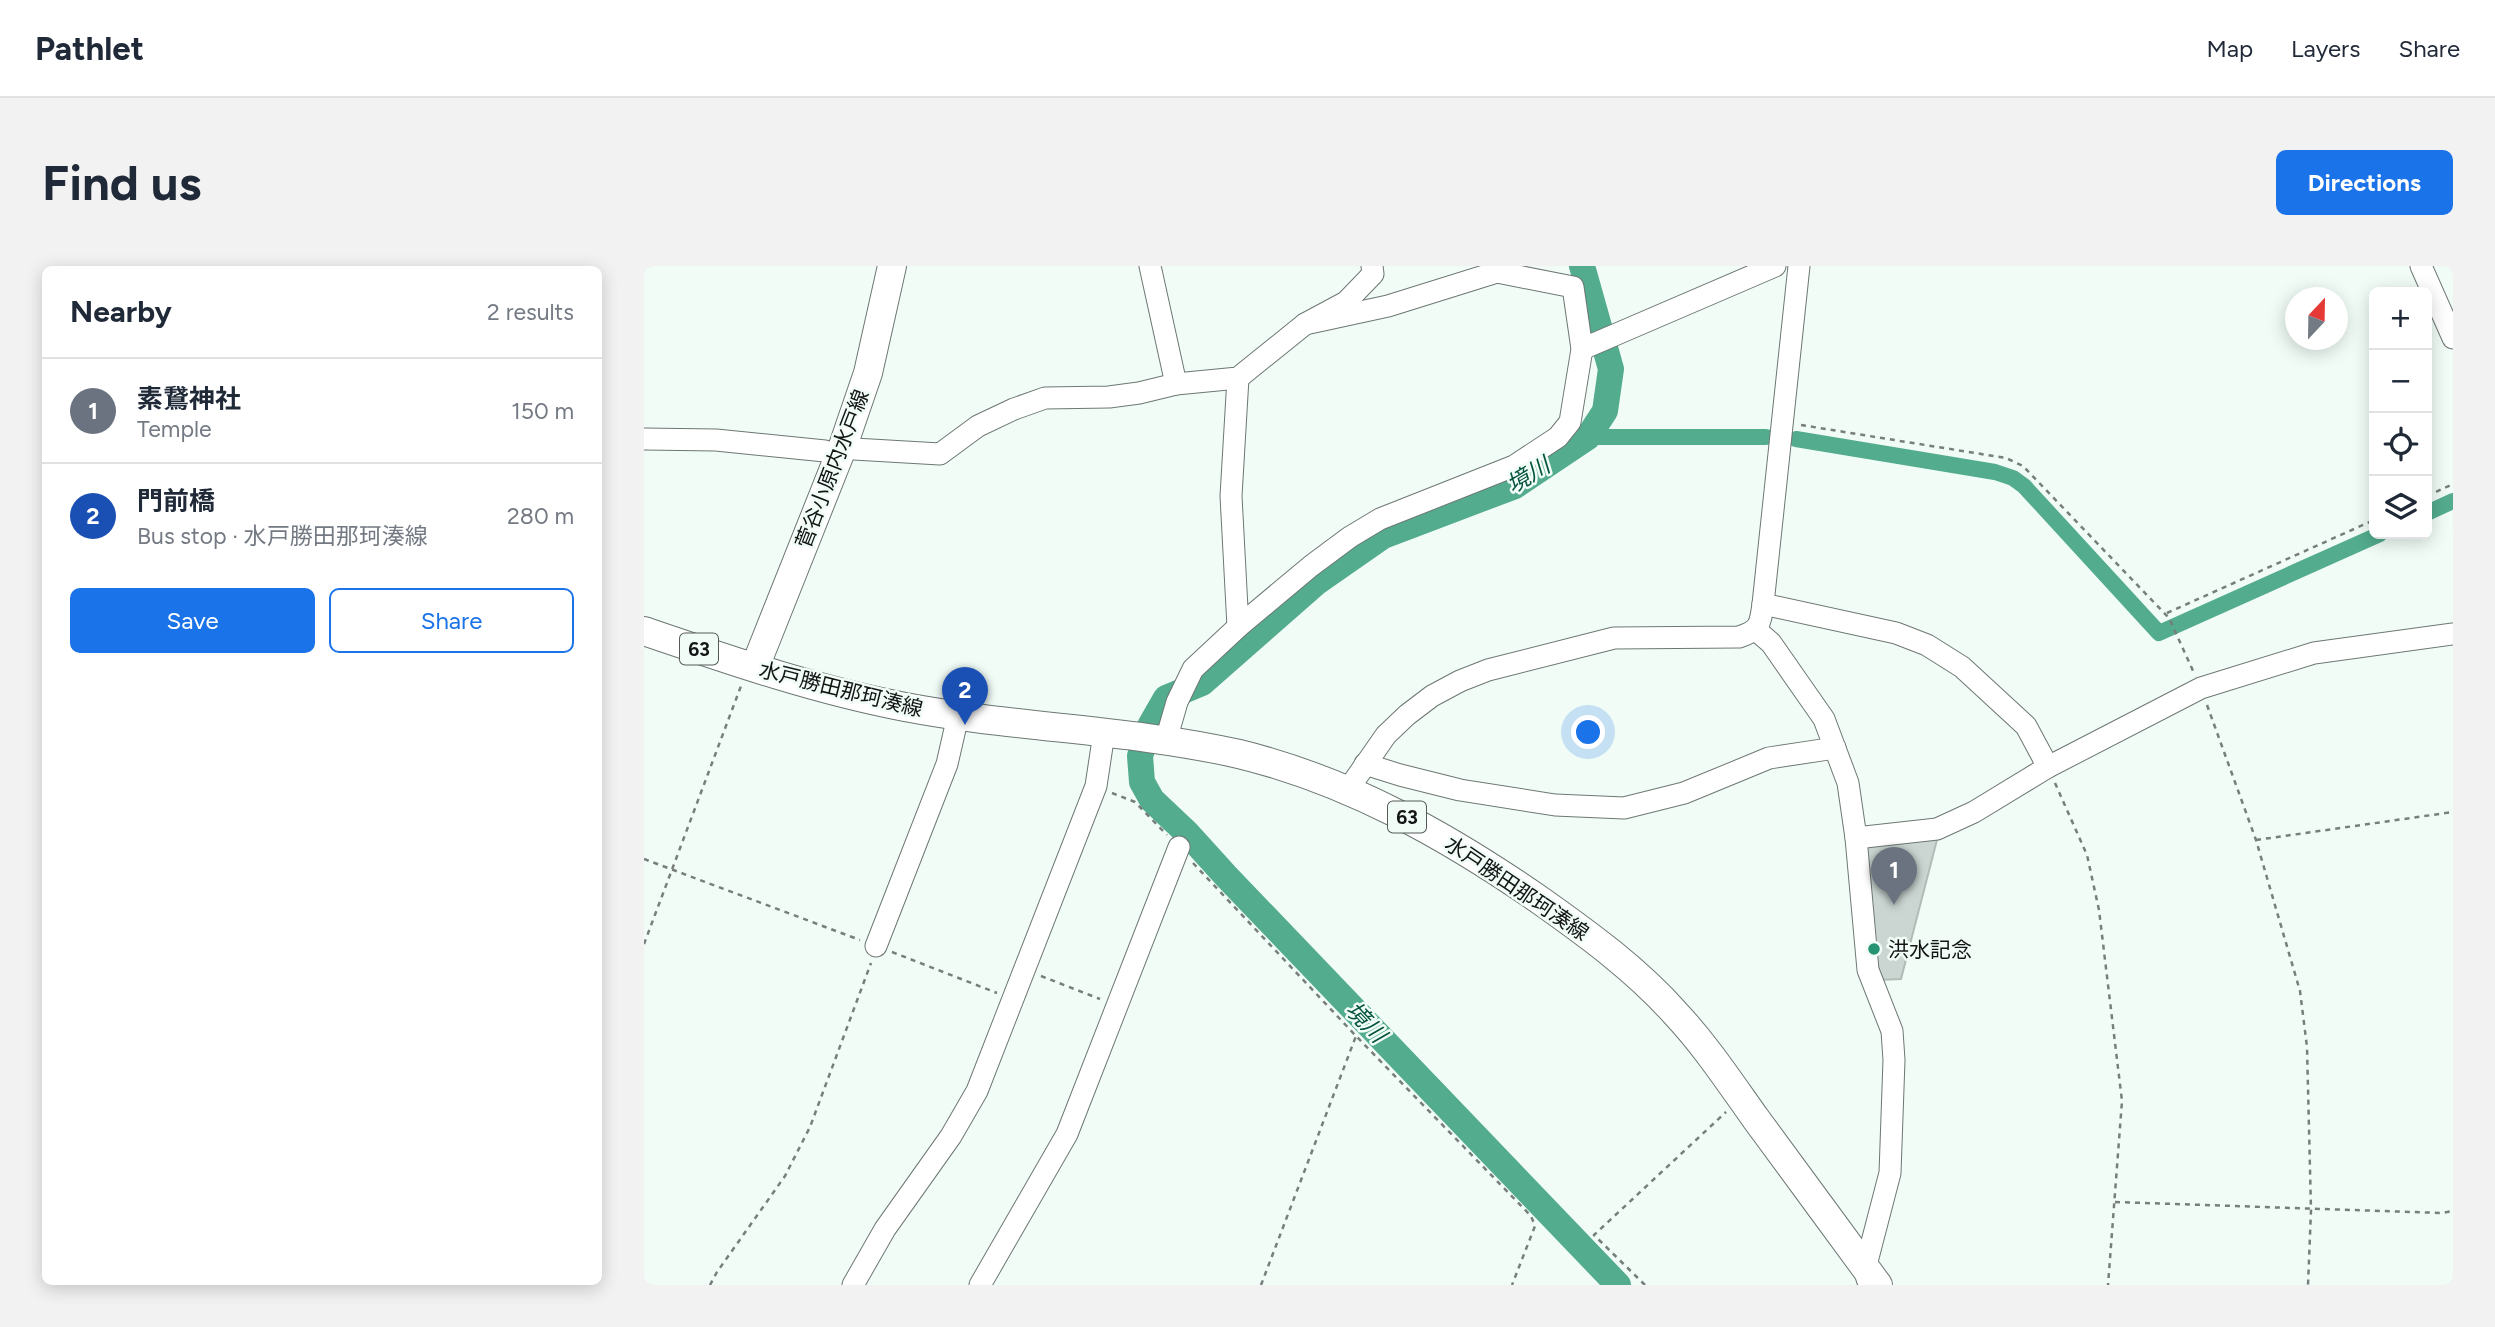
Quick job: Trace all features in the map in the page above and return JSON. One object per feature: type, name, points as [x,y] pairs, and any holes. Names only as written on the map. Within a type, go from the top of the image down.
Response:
[{"type":"main road","name":"菅谷小原内水戸線","points":[[755,667],[841,450],[868,373],[892,266]]},
{"type":"main road","name":"水戸勝田那珂湊線","points":[[644,631],[864,699],[958,716],[1166,740],[1258,759],[1347,791],[1428,828],[1583,930],[1645,982],[1678,1015],[1870,1280]]},
{"type":"street","points":[[1150,266],[1176,384]]},
{"type":"street","points":[[644,439],[716,440],[825,451],[854,449],[940,454],[978,426],[1045,398],[1119,396],[1176,384],[1238,378],[1306,324],[1346,302],[1373,274],[1372,266]]},
{"type":"street","points":[[1587,346],[1775,266]]},
{"type":"street","points":[[1347,791],[1386,735],[1432,696],[1460,681],[1488,670],[1614,638],[1739,637],[1756,630],[1763,604],[1799,266]]},
{"type":"street","points":[[2421,266],[2453,338]]},
{"type":"street","points":[[1166,740],[1177,702],[1193,669],[1238,627],[1350,537],[1380,519],[1514,466],[1558,437],[1570,422],[1587,346],[1573,287],[1497,272],[1461,274],[1388,306],[1306,324]]},
{"type":"street","points":[[1238,378],[1231,496],[1238,627]]},
{"type":"street","points":[[1763,604],[1895,633],[1927,645],[1962,667],[2026,726],[2048,767]]},
{"type":"street","points":[[1756,630],[1771,643],[1824,719],[1848,783],[1856,838],[1868,970],[1892,1031],[1895,1060],[1890,1173],[1870,1280]]},
{"type":"street","points":[[1856,838],[1937,829],[1974,812],[2048,767],[2201,688],[2314,653],[2453,634]]},
{"type":"street","points":[[877,946],[947,764],[958,716]]},
{"type":"street","points":[[853,1285],[885,1229],[958,1125],[976,1091],[1096,786],[1104,733]]},
{"type":"street","points":[[1365,764],[1460,789],[1555,805],[1624,808],[1684,793],[1769,758],[1835,748]]},
{"type":"street","points":[[980,1285],[1067,1133],[1179,847]]},
{"type":"path","points":[[1782,422],[2006,458],[2023,466],[2169,618],[2201,688],[2256,840],[2300,991],[2307,1047],[2311,1210],[2308,1285]]},
{"type":"path","points":[[2432,494],[2453,484]]},
{"type":"path","points":[[2165,614],[2369,522]]},
{"type":"path","points":[[644,944],[744,678],[755,667]]},
{"type":"path","points":[[2048,767],[2087,855],[2099,910],[2122,1101],[2108,1285]]},
{"type":"path","points":[[1096,786],[1135,802],[1531,1216],[1535,1226],[1512,1285]]},
{"type":"path","points":[[2256,840],[2453,812]]},
{"type":"path","points":[[644,859],[1013,999]]},
{"type":"path","points":[[710,1285],[785,1176],[810,1128],[877,946]]},
{"type":"path","points":[[1025,969],[1116,1006]]},
{"type":"path","points":[[1261,1285],[1356,1036]]},
{"type":"path","points":[[1645,1285],[1594,1235],[1729,1109],[1742,1100]]},
{"type":"path","points":[[2115,1202],[2311,1210],[2453,1211]]},
{"type":"building","points":[[1938,836],[1901,979],[1878,980],[1863,845]]},
{"type":"waterway","name":"境川","points":[[1150,726],[1166,698],[1202,683],[1317,582],[1383,536],[1515,486],[1588,437],[1605,411],[1611,369],[1582,266]]},
{"type":"waterway","points":[[1588,437],[1766,437]]},
{"type":"waterway","points":[[1796,439],[1995,472],[2013,478],[2024,486],[2159,633],[2369,539]]},
{"type":"waterway","points":[[2432,511],[2453,501]]},
{"type":"waterway","name":"境川","points":[[1143,747],[1140,756],[1142,782],[1152,800],[1187,833],[1618,1285]]},
{"type":"place","name":"門前橋","points":[[965,725]]},
{"type":"place","name":"素鵞神社","points":[[1894,905]]},
{"type":"place","name":"洪水記念","points":[[1874,949]]}]
